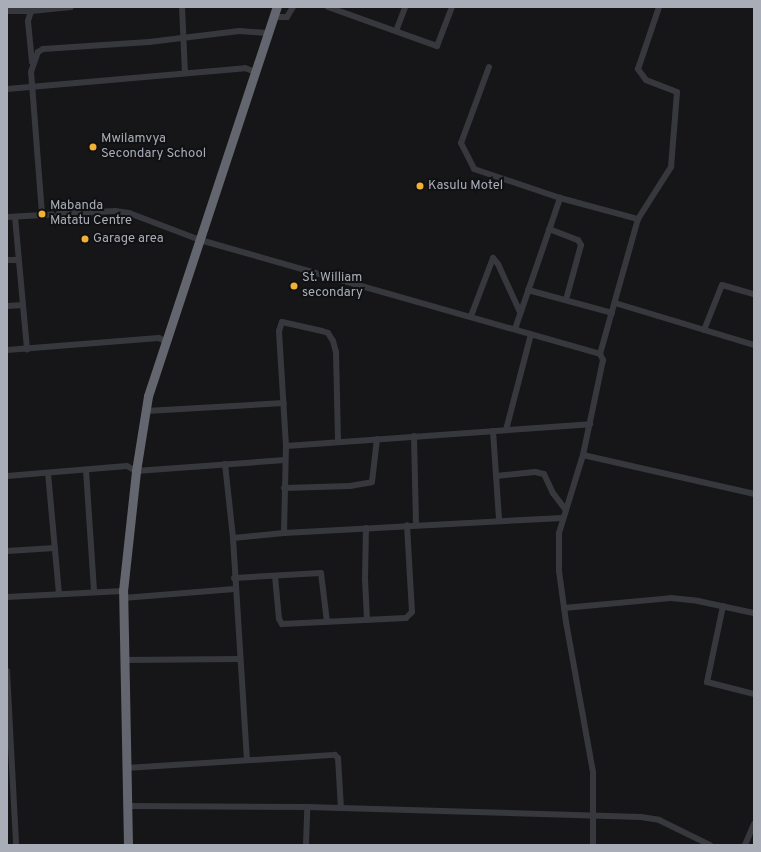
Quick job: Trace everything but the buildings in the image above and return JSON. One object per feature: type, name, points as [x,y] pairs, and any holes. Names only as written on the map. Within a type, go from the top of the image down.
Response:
[{"type":"highway","points":[[128,845],[123,594],[136,471],[146,411],[165,341],[200,240],[253,71],[277,7]]},
{"type":"street","points":[[7,12],[71,7]]},
{"type":"street","points":[[182,7],[182,38],[185,73]]},
{"type":"street","points":[[273,17],[287,17],[293,7]]},
{"type":"street","points":[[328,7],[438,46],[452,7]]},
{"type":"street","points":[[396,32],[404,7]]},
{"type":"street","points":[[593,845],[593,772],[564,608],[560,571],[559,533],[583,455],[603,360],[600,354],[615,303],[617,286],[638,219],[671,167],[677,92],[646,80],[638,69],[659,7]]},
{"type":"street","points":[[30,11],[28,21],[42,214]]},
{"type":"street","points":[[32,63],[38,52],[43,49],[182,38],[239,31],[267,33]]},
{"type":"street","points":[[489,67],[461,144],[465,155],[474,169],[560,198],[638,219]]},
{"type":"street","points":[[7,89],[245,68],[253,71]]},
{"type":"street","points":[[514,329],[560,198]]},
{"type":"street","points":[[7,217],[115,211],[129,213],[200,240],[600,354]]},
{"type":"street","points":[[14,216],[27,349]]},
{"type":"street","points":[[549,229],[578,240],[581,245],[566,300]]},
{"type":"street","points":[[471,316],[493,258],[498,264],[520,312]]},
{"type":"street","points":[[7,260],[18,260]]},
{"type":"street","points":[[704,330],[722,285],[754,294]]},
{"type":"street","points":[[528,290],[612,313]]},
{"type":"street","points":[[615,303],[754,345]]},
{"type":"street","points":[[7,306],[23,304]]},
{"type":"street","points":[[284,533],[286,446],[279,331],[282,322],[328,333],[336,352],[338,442]]},
{"type":"street","points":[[506,430],[531,334]]},
{"type":"street","points":[[7,350],[159,338],[165,341]]},
{"type":"street","points":[[146,411],[284,403]]},
{"type":"street","points":[[286,446],[590,424]]},
{"type":"street","points":[[493,431],[499,520]]},
{"type":"street","points":[[414,436],[416,525]]},
{"type":"street","points":[[284,488],[350,486],[372,482],[376,439]]},
{"type":"street","points":[[583,455],[754,494]]},
{"type":"street","points":[[7,476],[127,466],[136,471],[285,460]]},
{"type":"street","points":[[225,464],[233,538],[234,578],[247,759]]},
{"type":"street","points":[[86,470],[94,590]]},
{"type":"street","points":[[496,476],[535,472],[544,474],[553,493],[566,510]]},
{"type":"street","points":[[48,473],[59,593]]},
{"type":"street","points":[[233,538],[407,525],[564,518]]},
{"type":"street","points":[[275,576],[280,622],[327,622],[406,618],[412,612],[407,525]]},
{"type":"street","points":[[366,528],[364,579],[367,620]]},
{"type":"street","points":[[7,551],[55,548]]},
{"type":"street","points":[[234,578],[321,573],[327,622]]},
{"type":"street","points":[[7,597],[94,590],[123,594],[235,589]]},
{"type":"street","points":[[564,608],[671,598],[723,606],[754,614]]},
{"type":"street","points":[[723,606],[707,682],[754,694]]},
{"type":"street","points":[[124,660],[240,659]]},
{"type":"street","points":[[7,671],[16,845]]},
{"type":"street","points":[[126,768],[247,759],[335,756],[338,758],[340,808]]},
{"type":"street","points":[[127,806],[307,807],[641,817],[659,820],[710,845]]},
{"type":"street","points":[[306,845],[307,807]]},
{"type":"street","points":[[745,845],[754,824]]},
{"type":"place","name":"Mwilamvya Secondary School","points":[[93,147]]},
{"type":"place","name":"Kasulu Motel","points":[[420,186]]},
{"type":"place","name":"Mabanda Matatu Centre","points":[[42,214]]},
{"type":"place","name":"Garage area","points":[[85,239]]},
{"type":"place","name":"St. William secondary","points":[[294,286]]}]
